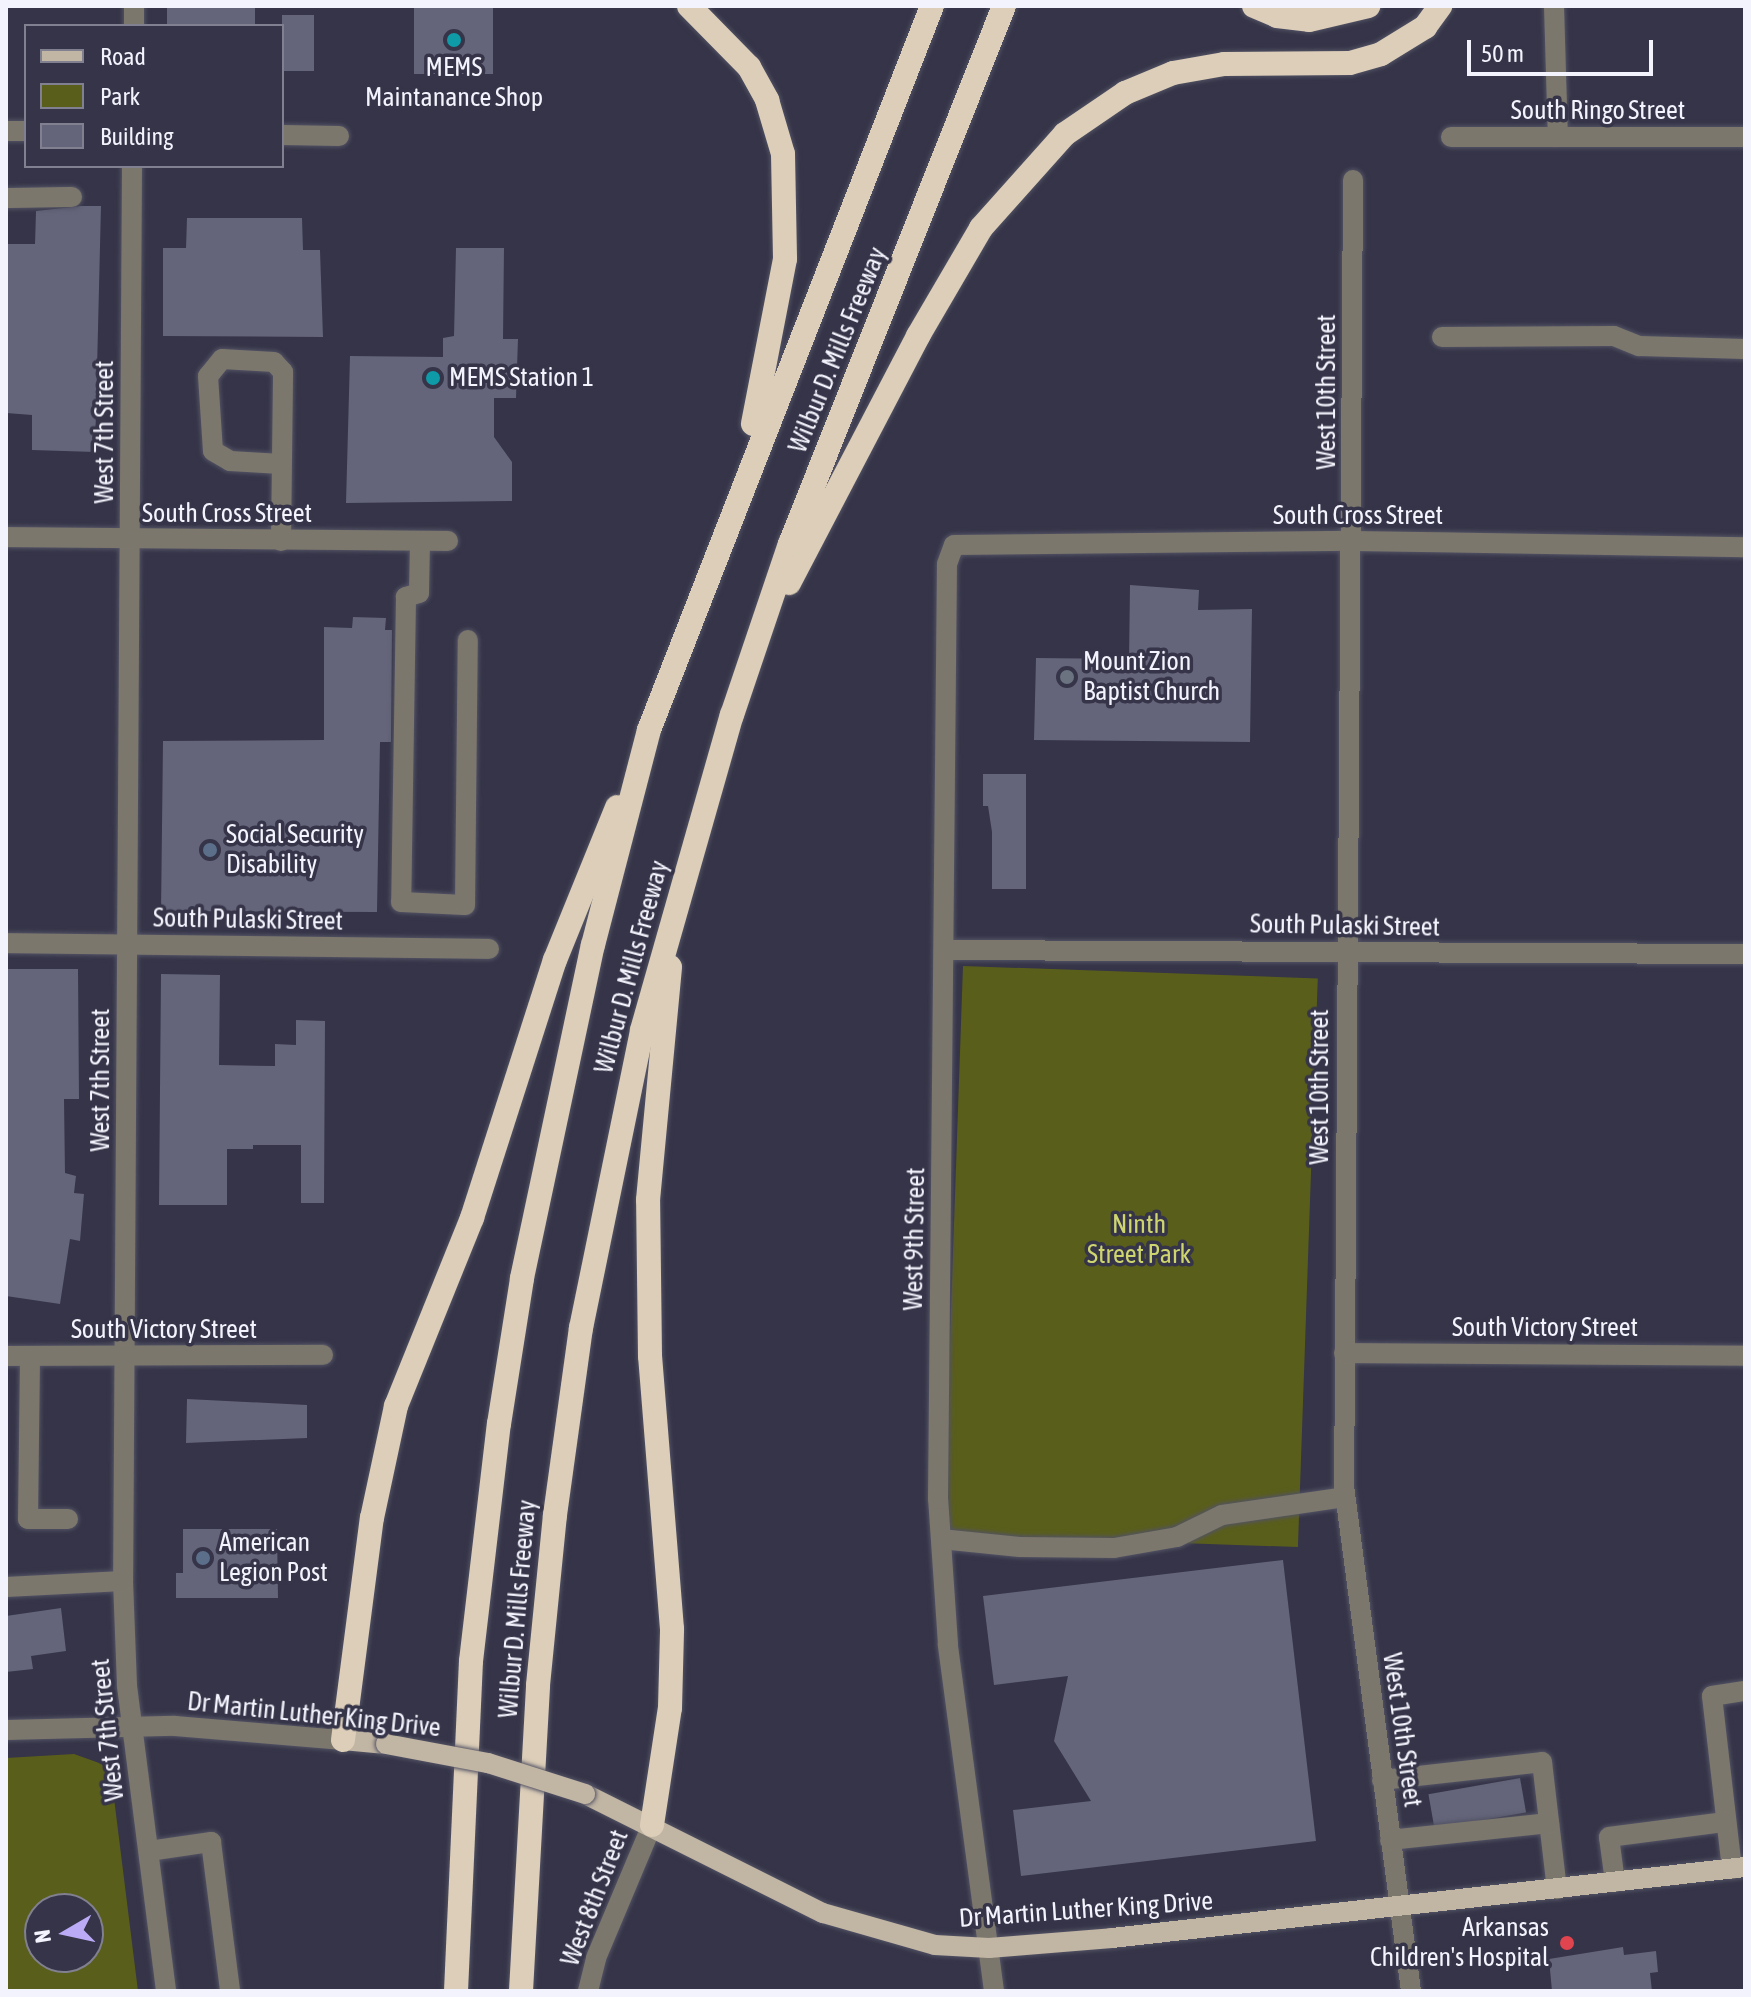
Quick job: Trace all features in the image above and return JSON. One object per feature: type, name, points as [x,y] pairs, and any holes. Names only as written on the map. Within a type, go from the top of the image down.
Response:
[{"type":"highway","points":[[689,6],[728,42],[760,86],[779,136],[786,182],[785,259],[739,489]]},
{"type":"highway","name":"Wilbur D. Mills Freeway","points":[[456,1991],[471,1661],[501,1410],[522,1278],[593,945],[649,730],[739,489],[932,6]]},
{"type":"highway","name":"Wilbur D. Mills Freeway","points":[[521,1991],[547,1582],[577,1352],[642,1030],[676,904],[754,649],[790,544],[1004,6]]},
{"type":"highway","points":[[1254,6],[1277,16],[1309,20],[1368,6]]},
{"type":"highway","points":[[754,649],[918,336],[981,228],[1065,134],[1116,99],[1173,73],[1224,64],[1350,63],[1381,54],[1425,27],[1440,6]]},
{"type":"highway","points":[[343,1740],[372,1518],[396,1406],[472,1218],[555,960],[649,730]]},
{"type":"highway","points":[[652,1825],[670,1708],[672,1629],[650,1356],[648,1200],[676,904]]},
{"type":"main road","name":"Dr Martin Luther King Drive","points":[[343,1740],[386,1744],[488,1763],[585,1794],[846,1922],[935,1945],[989,1948],[1738,1868]]},
{"type":"street","points":[[1554,6],[1558,137]]},
{"type":"street","points":[[284,135],[339,136]]},
{"type":"street","name":"South Ringo Street","points":[[1451,137],[1745,137]]},
{"type":"street","name":"West 7th Street","points":[[132,168],[123,1581],[131,1726],[166,1991]]},
{"type":"street","name":"West 10th Street","points":[[1353,180],[1345,1497],[1411,1991]]},
{"type":"street","points":[[6,198],[72,197]]},
{"type":"street","points":[[1442,337],[1614,336],[1639,346],[1745,349]]},
{"type":"street","points":[[281,464],[230,461],[213,451],[208,376],[214,364],[254,358],[274,362],[283,372],[281,541]]},
{"type":"street","name":"South Cross Street","points":[[6,537],[448,541]]},
{"type":"street","points":[[420,541],[419,593],[406,597],[401,902],[465,905],[468,640]]},
{"type":"street","name":"South Cross Street","points":[[971,542],[1353,541],[1745,547]]},
{"type":"street","name":"West 9th Street","points":[[971,542],[954,545],[947,564],[941,1539],[948,1644],[994,1991]]},
{"type":"street","name":"South Pulaski Street","points":[[6,943],[489,949]]},
{"type":"street","name":"South Pulaski Street","points":[[944,950],[1745,954]]},
{"type":"street","name":"South Victory Street","points":[[1344,1353],[1745,1356]]},
{"type":"street","name":"South Victory Street","points":[[6,1356],[323,1355]]},
{"type":"street","points":[[30,1357],[28,1519],[68,1519]]},
{"type":"street","points":[[941,1539],[1020,1547],[1114,1548],[1177,1537],[1222,1515],[1345,1497]]},
{"type":"street","points":[[6,1587],[123,1581]]},
{"type":"street","points":[[1738,1868],[1725,1822],[1712,1696],[1745,1691]]},
{"type":"street","name":"Dr Martin Luther King Drive","points":[[6,1730],[131,1726],[343,1740]]},
{"type":"street","points":[[1382,1780],[1542,1762],[1557,1889]]},
{"type":"street","points":[[1615,1882],[1609,1837],[1725,1822]]},
{"type":"street","points":[[1390,1840],[1549,1823]]},
{"type":"street","name":"West 8th Street","points":[[588,1991],[596,1958],[652,1825]]},
{"type":"street","points":[[149,1851],[211,1842],[230,1991]]},
{"type":"green space","name":"Ninth Street Park","points":[[963,966],[1318,978],[1298,1547],[943,1535]]},
{"type":"green space","points":[[74,1754],[102,1764],[113,1790],[138,1991],[6,1991],[6,1758]]},
{"type":"building","points":[[167,6],[255,6],[255,24],[167,24]]},
{"type":"building","name":"MEMS Maintanance Shop","points":[[414,6],[493,6],[493,74],[414,74]]},
{"type":"building","points":[[282,15],[314,15],[314,71],[284,71]]},
{"type":"building","points":[[101,206],[95,452],[32,450],[32,415],[6,413],[6,244],[35,244],[36,211]]},
{"type":"building","points":[[187,218],[302,218],[303,250],[320,250],[323,337],[163,336],[163,248],[186,248]]},
{"type":"building","name":"MEMS Station 1","points":[[456,248],[504,248],[503,339],[518,339],[516,398],[494,398],[494,437],[512,462],[512,501],[346,503],[350,356],[443,357],[443,338],[454,336]]},
{"type":"building","name":"Mount Zion Baptist Church","points":[[1130,585],[1199,590],[1198,610],[1252,609],[1250,742],[1034,740],[1036,658],[1129,659]]},
{"type":"building","points":[[353,617],[386,618],[385,630],[392,630],[391,742],[380,742],[377,912],[161,911],[163,741],[324,740],[324,627],[352,628]]},
{"type":"building","points":[[983,774],[1026,774],[1026,889],[992,889],[992,832],[988,806],[983,806]]},
{"type":"building","points":[[6,969],[78,969],[79,1099],[64,1099],[65,1173],[76,1176],[74,1193],[84,1194],[80,1241],[70,1239],[60,1304],[6,1296]]},
{"type":"building","points":[[161,974],[220,975],[219,1065],[275,1066],[275,1044],[296,1045],[296,1020],[325,1021],[324,1203],[301,1203],[301,1145],[253,1145],[253,1149],[227,1149],[227,1205],[159,1205]]},
{"type":"building","points":[[187,1399],[307,1405],[307,1438],[186,1443]]},
{"type":"building","points":[[183,1529],[277,1529],[278,1598],[176,1598],[176,1573],[183,1573]]},
{"type":"building","points":[[1283,1560],[1316,1841],[1021,1876],[1013,1810],[1091,1801],[1054,1741],[1068,1676],[994,1685],[983,1596]]},
{"type":"building","points":[[61,1608],[66,1651],[31,1656],[33,1669],[6,1672],[6,1616]]},
{"type":"building","points":[[1520,1778],[1526,1812],[1434,1829],[1428,1794]]},
{"type":"building","points":[[1623,1947],[1624,1955],[1656,1951],[1658,1972],[1650,1973],[1652,1991],[1552,1991],[1549,1959]]},
{"type":"place","name":"MEMS Maintanance Shop","points":[[454,40]]},
{"type":"place","name":"MEMS Station 1","points":[[433,378]]},
{"type":"place","name":"Mount Zion Baptist Church","points":[[1067,677]]},
{"type":"place","name":"Social Security Disability","points":[[210,850]]},
{"type":"place","name":"American Legion Post","points":[[203,1558]]},
{"type":"place","name":"Arkansas Children's Hospital","points":[[1567,1943]]}]
